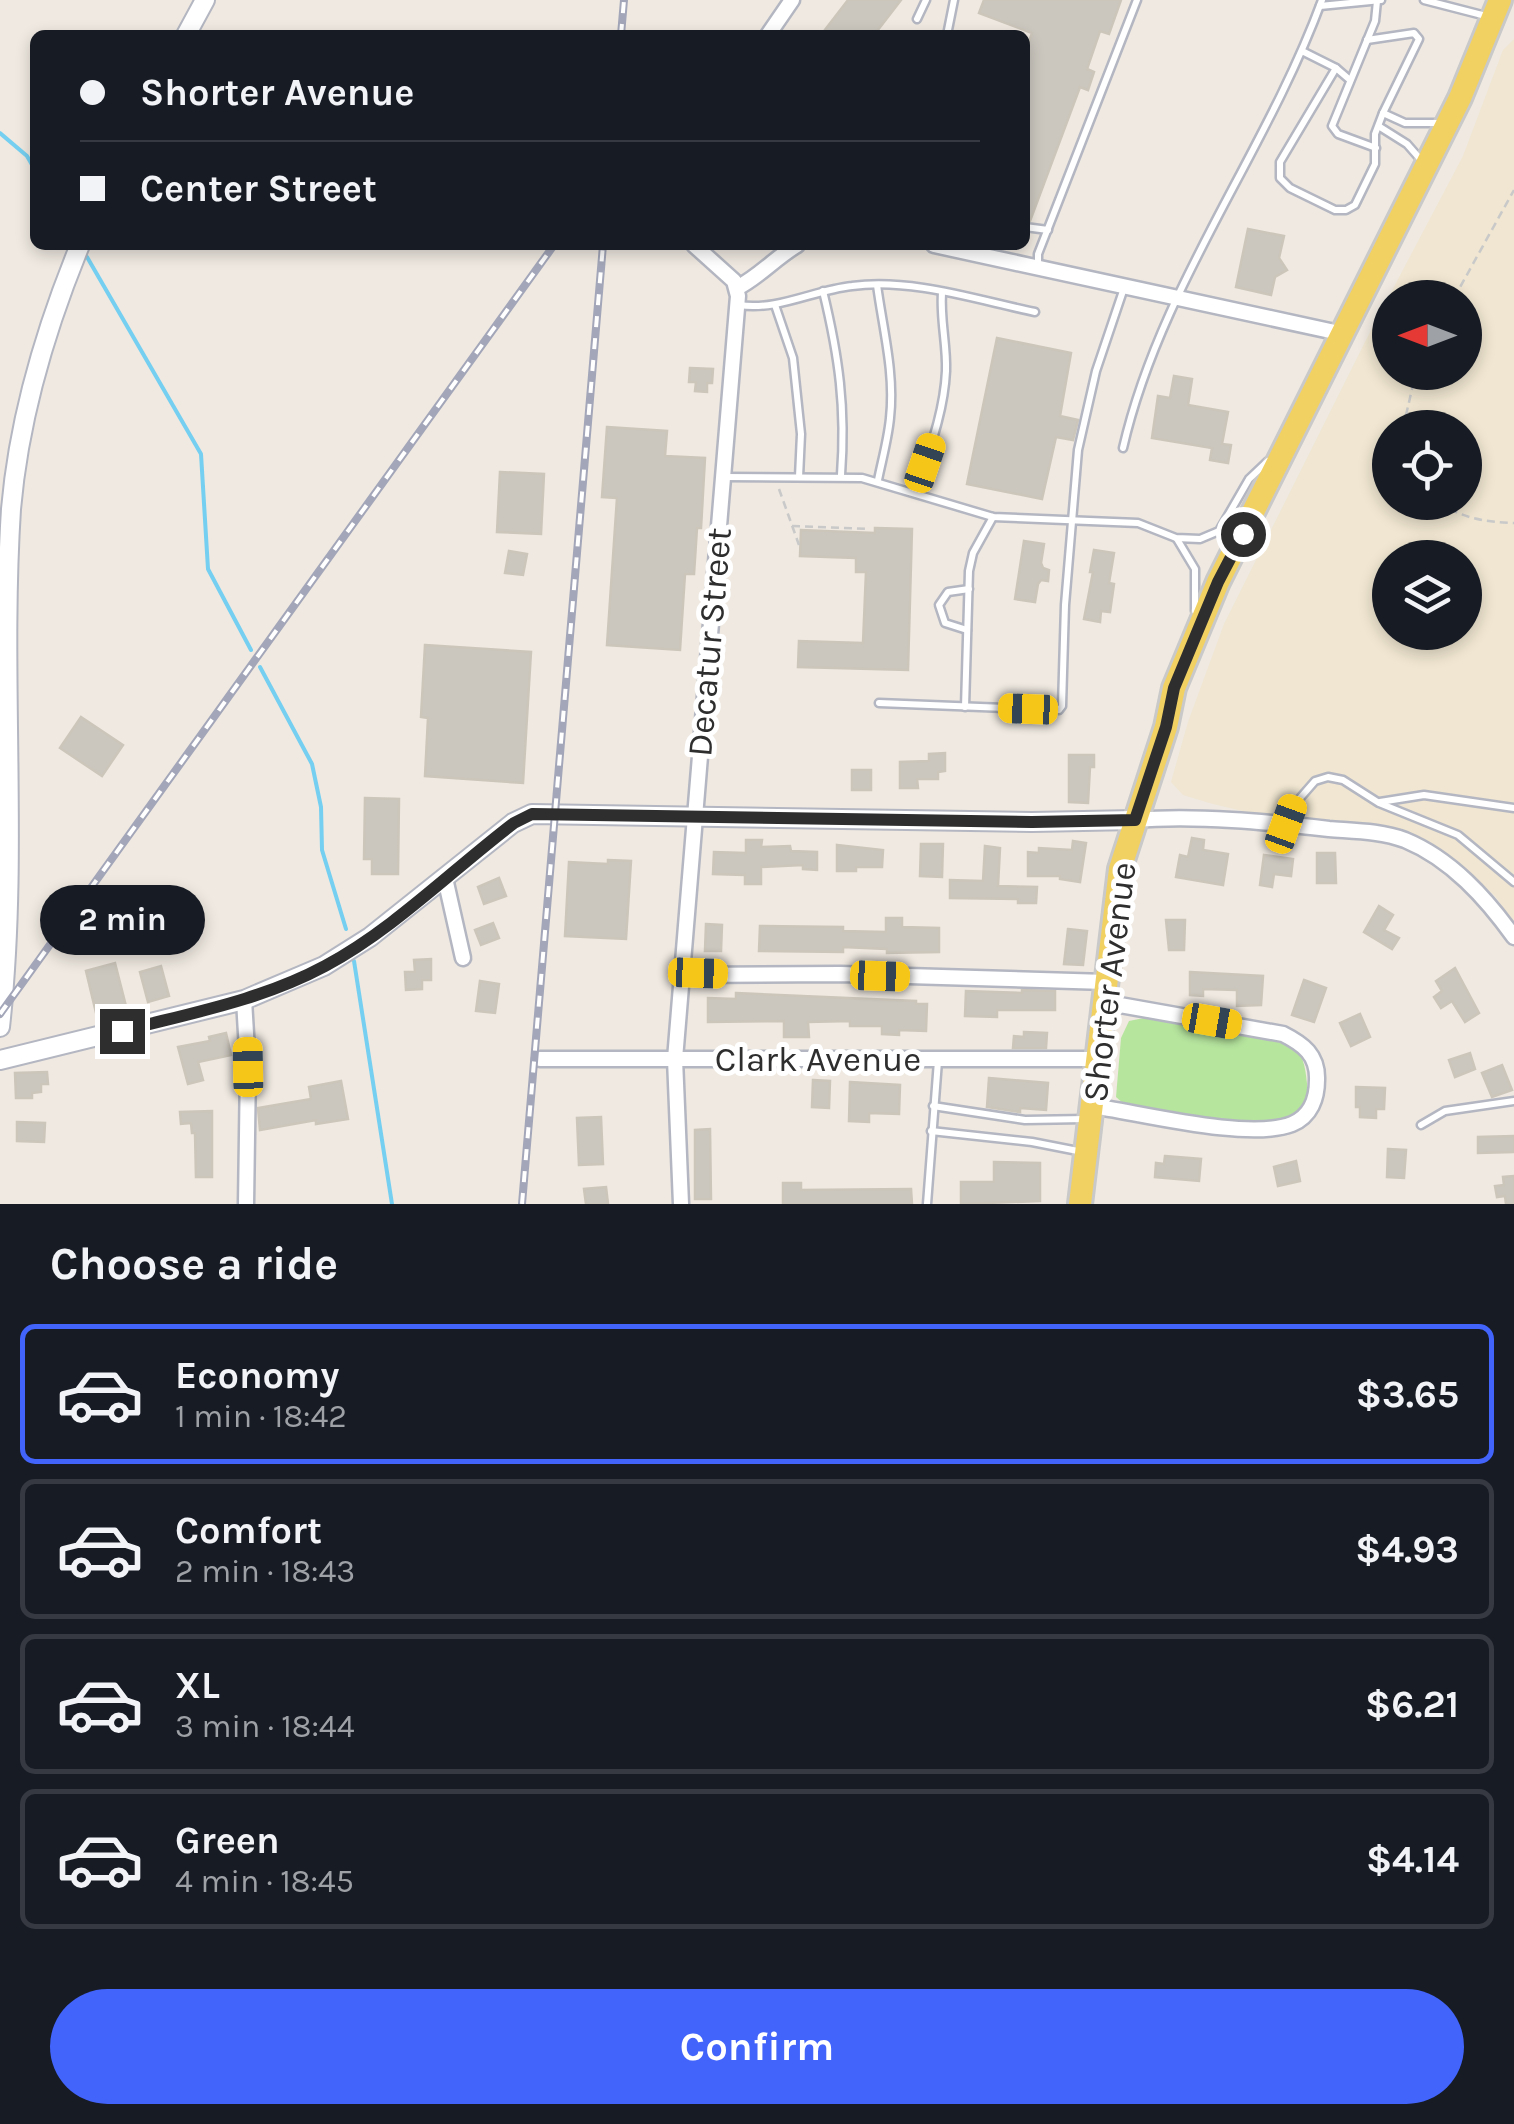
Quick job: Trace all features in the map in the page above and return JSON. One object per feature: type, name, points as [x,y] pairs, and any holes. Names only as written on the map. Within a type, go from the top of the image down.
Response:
[{"type":"main road","name":"Shorter Avenue","points":[[1080,1204],[1120,869],[1166,727],[1174,688],[1195,635],[1500,12]]},
{"type":"street","points":[[189,30],[204,0]]},
{"type":"street","points":[[771,30],[792,0]]},
{"type":"street","points":[[0,1026],[8,843],[6,708],[11,508],[35,370],[78,250]]},
{"type":"street","points":[[700,250],[737,288],[758,277],[788,250]]},
{"type":"street","points":[[959,250],[1344,334]]},
{"type":"street","name":"Decatur Street","points":[[681,1204],[676,1058],[737,288]]},
{"type":"street","points":[[0,1060],[244,1000],[324,966],[347,953],[524,816],[1032,822],[1168,817],[1381,834],[1405,840],[1468,883],[1514,937]]},
{"type":"street","points":[[444,878],[463,958]]},
{"type":"street","points":[[682,975],[840,974],[1105,992],[1283,1034],[1303,1044],[1318,1070],[1313,1104],[1292,1124],[1230,1128],[1092,1113]]},
{"type":"street","points":[[244,1000],[248,1067],[246,1204]]},
{"type":"street","name":"Clark Avenue","points":[[540,1058],[1096,1059]]},
{"type":"lane","points":[[917,19],[926,0]]},
{"type":"lane","points":[[948,30],[954,0]]},
{"type":"lane","points":[[1038,266],[1038,254],[1137,0]]},
{"type":"lane","points":[[1123,448],[1132,406],[1178,295],[1302,51],[1321,3],[1379,0],[1368,40],[1332,126],[1338,134],[1376,148]]},
{"type":"lane","points":[[1424,0],[1500,12]]},
{"type":"lane","points":[[1336,68],[1280,162],[1280,178],[1290,188],[1320,203],[1346,210],[1355,205],[1374,164],[1375,134],[1419,39],[1414,33],[1368,40]]},
{"type":"lane","points":[[1302,51],[1336,68],[1350,80]]},
{"type":"lane","points":[[1383,113],[1405,123],[1448,123]]},
{"type":"lane","points":[[1380,127],[1406,144],[1426,166]]},
{"type":"lane","points":[[1030,227],[1048,230]]},
{"type":"lane","points":[[879,703],[1059,710],[1062,706],[1071,521],[1086,410],[1126,284]]},
{"type":"lane","points":[[738,304],[775,305],[851,286],[877,286],[942,292],[1035,312]]},
{"type":"lane","points":[[877,286],[889,357],[890,392],[890,418],[878,480]]},
{"type":"lane","points":[[823,292],[840,360],[842,476]]},
{"type":"lane","points":[[914,493],[938,426],[945,389],[942,292]]},
{"type":"lane","points":[[775,305],[793,358],[801,434],[799,477]]},
{"type":"lane","points":[[723,477],[842,476],[878,480],[994,517],[1138,524],[1176,538],[1200,539],[1219,531],[1249,479],[1294,435]]},
{"type":"lane","points":[[965,707],[973,554],[994,517]]},
{"type":"lane","points":[[1176,538],[1195,569],[1195,635]]},
{"type":"lane","points":[[967,630],[945,624],[939,605],[948,592],[969,589]]},
{"type":"lane","points":[[1286,824],[1294,805],[1315,781],[1328,777],[1343,780],[1379,803],[1458,835],[1514,882]]},
{"type":"lane","points":[[1379,803],[1424,795],[1514,808]]},
{"type":"lane","points":[[928,1204],[930,1131],[938,1059]]},
{"type":"lane","points":[[1420,1125],[1445,1111],[1514,1101]]},
{"type":"lane","points":[[933,1106],[1006,1118],[1092,1113]]},
{"type":"lane","points":[[930,1131],[1032,1142],[1086,1153]]},
{"type":"path","points":[[1464,280],[1514,190]]},
{"type":"path","points":[[775,478],[799,545]]},
{"type":"path","points":[[1480,520],[1514,523]]},
{"type":"path","points":[[792,526],[869,529]]},
{"type":"shaded area","points":[[1514,39],[1514,922],[1495,896],[1456,860],[1413,836],[1367,823],[1247,812],[1183,795],[1171,782],[1224,624],[1372,329],[1372,390],[1482,390],[1482,280],[1398,280],[1463,156],[1503,50]]},
{"type":"green space","points":[[1144,1018],[1265,1036],[1295,1048],[1306,1074],[1303,1104],[1287,1117],[1262,1123],[1201,1120],[1125,1105],[1116,1097],[1121,1038],[1129,1021]]},
{"type":"building","points":[[848,0],[901,0],[878,30],[825,30]]},
{"type":"building","points":[[984,0],[1121,0],[1109,34],[1100,31],[1087,69],[1094,72],[1088,90],[1080,87],[1030,221],[1032,33],[979,13]]},
{"type":"building","points":[[1248,229],[1284,236],[1279,258],[1287,270],[1275,277],[1271,295],[1236,287]]},
{"type":"building","points":[[997,338],[1071,353],[1060,416],[1078,420],[1073,440],[1056,437],[1042,499],[967,484]]},
{"type":"building","points":[[690,368],[713,369],[707,392],[695,391],[696,382],[689,382]]},
{"type":"building","points":[[1174,376],[1192,379],[1188,405],[1228,412],[1222,444],[1231,445],[1228,463],[1210,460],[1212,448],[1152,438],[1158,396],[1170,398]]},
{"type":"building","points":[[607,427],[667,431],[665,456],[705,458],[701,528],[697,528],[694,574],[685,574],[680,650],[607,645],[617,498],[602,497]]},
{"type":"building","points":[[500,472],[544,474],[541,534],[497,532]]},
{"type":"building","points":[[875,528],[912,529],[908,670],[798,667],[799,641],[863,643],[866,572],[856,572],[856,558],[800,556],[801,530],[875,533]]},
{"type":"building","points":[[1024,541],[1044,544],[1041,563],[1049,570],[1048,581],[1038,584],[1035,602],[1015,599]]},
{"type":"building","points":[[1094,550],[1114,553],[1110,612],[1101,611],[1100,622],[1084,619]]},
{"type":"building","points":[[509,551],[527,554],[523,575],[505,573]]},
{"type":"building","points":[[425,645],[531,652],[523,783],[425,776],[428,718],[421,717]]},
{"type":"building","points":[[81,717],[123,745],[102,776],[60,748]]},
{"type":"building","points":[[945,753],[945,771],[938,772],[938,779],[917,779],[918,788],[900,788],[900,762],[929,761],[929,754]]},
{"type":"building","points":[[1069,755],[1094,755],[1088,803],[1069,802]]},
{"type":"building","points":[[852,770],[871,770],[871,790],[852,790]]},
{"type":"building","points":[[365,798],[399,799],[398,874],[372,874],[372,859],[364,859]]},
{"type":"building","points":[[1192,838],[1204,840],[1203,850],[1228,854],[1223,885],[1176,877],[1180,855],[1188,857]]},
{"type":"building","points":[[746,840],[762,840],[761,847],[790,846],[791,851],[817,852],[817,870],[803,869],[803,865],[761,867],[761,884],[745,884],[745,875],[713,874],[714,852],[746,853]]},
{"type":"building","points":[[1073,841],[1086,843],[1080,882],[1060,876],[1028,876],[1028,852],[1039,853],[1039,848],[1072,850]]},
{"type":"building","points":[[921,844],[943,844],[942,877],[920,876]]},
{"type":"building","points":[[837,845],[883,850],[882,867],[837,871]]},
{"type":"building","points":[[985,846],[1000,848],[998,886],[1037,887],[1036,903],[950,898],[950,880],[983,881]]},
{"type":"building","points":[[1317,853],[1335,853],[1336,883],[1317,883]]},
{"type":"building","points":[[1264,855],[1293,859],[1291,876],[1274,874],[1272,887],[1260,885]]},
{"type":"building","points":[[608,860],[631,861],[626,939],[565,936],[569,862],[608,864]]},
{"type":"building","points":[[499,878],[506,896],[484,904],[478,887]]},
{"type":"building","points":[[1379,906],[1393,915],[1384,930],[1399,938],[1392,949],[1364,932]]},
{"type":"building","points":[[886,918],[902,918],[902,927],[939,928],[939,952],[887,953],[887,949],[843,947],[843,952],[759,951],[760,926],[886,932]]},
{"type":"building","points":[[1166,920],[1185,920],[1184,950],[1169,950]]},
{"type":"building","points":[[493,923],[499,938],[481,945],[475,930]]},
{"type":"building","points":[[706,924],[722,925],[721,951],[705,951]]},
{"type":"building","points":[[1068,929],[1087,931],[1083,965],[1064,964]]},
{"type":"building","points":[[431,959],[431,980],[422,980],[422,989],[406,990],[405,972],[415,972],[414,960]]},
{"type":"building","points":[[115,963],[127,1010],[97,1017],[86,971]]},
{"type":"building","points":[[161,966],[169,996],[148,1002],[140,972]]},
{"type":"building","points":[[1455,968],[1479,1013],[1465,1022],[1452,1001],[1441,1008],[1434,997],[1442,991],[1436,981]]},
{"type":"building","points":[[1190,972],[1263,976],[1261,1005],[1237,1006],[1237,990],[1203,989],[1203,996],[1190,995]]},
{"type":"building","points":[[1304,980],[1326,988],[1314,1022],[1292,1015]]},
{"type":"building","points":[[480,981],[499,984],[495,1013],[476,1011]]},
{"type":"building","points":[[966,991],[1055,991],[1055,1010],[997,1010],[997,1017],[965,1016]]},
{"type":"building","points":[[736,993],[916,1001],[927,1004],[926,1031],[882,1034],[882,1026],[850,1026],[850,1021],[808,1022],[809,1037],[784,1037],[784,1021],[708,1022],[708,998],[736,999]]},
{"type":"building","points":[[1360,1014],[1370,1037],[1351,1046],[1340,1023]]},
{"type":"building","points":[[1024,1032],[1047,1033],[1046,1048],[1013,1048],[1014,1036],[1024,1037]]},
{"type":"building","points":[[226,1033],[231,1055],[198,1062],[203,1080],[188,1084],[178,1047],[210,1041],[209,1037]]},
{"type":"building","points":[[1470,1053],[1475,1069],[1455,1077],[1449,1060]]},
{"type":"building","points":[[1502,1065],[1512,1090],[1492,1097],[1482,1073]]},
{"type":"building","points":[[47,1072],[48,1084],[41,1084],[41,1092],[32,1093],[32,1098],[16,1098],[15,1073]]},
{"type":"building","points":[[989,1078],[1048,1083],[1046,1110],[1020,1108],[1020,1112],[987,1107]]},
{"type":"building","points":[[813,1080],[830,1081],[829,1108],[812,1107]]},
{"type":"building","points":[[341,1081],[348,1119],[260,1130],[258,1108],[311,1099],[309,1087]]},
{"type":"building","points":[[850,1082],[900,1085],[899,1114],[869,1113],[869,1122],[849,1121]]},
{"type":"building","points":[[1356,1087],[1385,1088],[1384,1109],[1376,1109],[1376,1118],[1360,1117]]},
{"type":"building","points":[[212,1111],[212,1177],[196,1177],[195,1133],[191,1123],[181,1124],[180,1112]]},
{"type":"building","points":[[601,1117],[603,1164],[579,1165],[577,1118]]},
{"type":"building","points":[[17,1122],[45,1123],[44,1142],[17,1141]]},
{"type":"building","points":[[710,1129],[711,1199],[695,1199],[695,1130]]},
{"type":"building","points":[[1514,1136],[1514,1152],[1478,1153],[1478,1137]]},
{"type":"building","points":[[1388,1149],[1406,1150],[1404,1178],[1387,1177]]},
{"type":"building","points":[[1165,1156],[1201,1159],[1199,1181],[1155,1177],[1156,1163],[1164,1164]]},
{"type":"building","points":[[1296,1161],[1300,1181],[1278,1186],[1274,1167]]},
{"type":"building","points":[[994,1162],[1040,1163],[1040,1201],[961,1204],[961,1182],[994,1182]]},
{"type":"building","points":[[1514,1176],[1514,1204],[1506,1204],[1505,1196],[1497,1197],[1495,1186],[1504,1185],[1503,1177]]},
{"type":"building","points":[[783,1183],[801,1183],[801,1190],[911,1189],[912,1204],[783,1204]]},
{"type":"building","points":[[606,1187],[608,1204],[586,1204],[584,1189]]},
{"type":"waterway","points":[[0,133],[30,161]]},
{"type":"waterway","points":[[87,257],[201,454],[208,569],[251,650]]},
{"type":"waterway","points":[[260,667],[312,764],[321,807],[322,850],[346,929]]},
{"type":"waterway","points":[[354,961],[392,1204]]},
{"type":"railway","points":[[621,30],[624,0]]},
{"type":"railway","points":[[0,1014],[550,250]]},
{"type":"railway","points":[[522,1204],[603,250]]},
{"type":"route","points":[[122,1031],[244,1000],[324,966],[370,937],[514,823],[532,814],[1032,822],[1135,820],[1166,727],[1174,688],[1218,582],[1243,534]]}]
